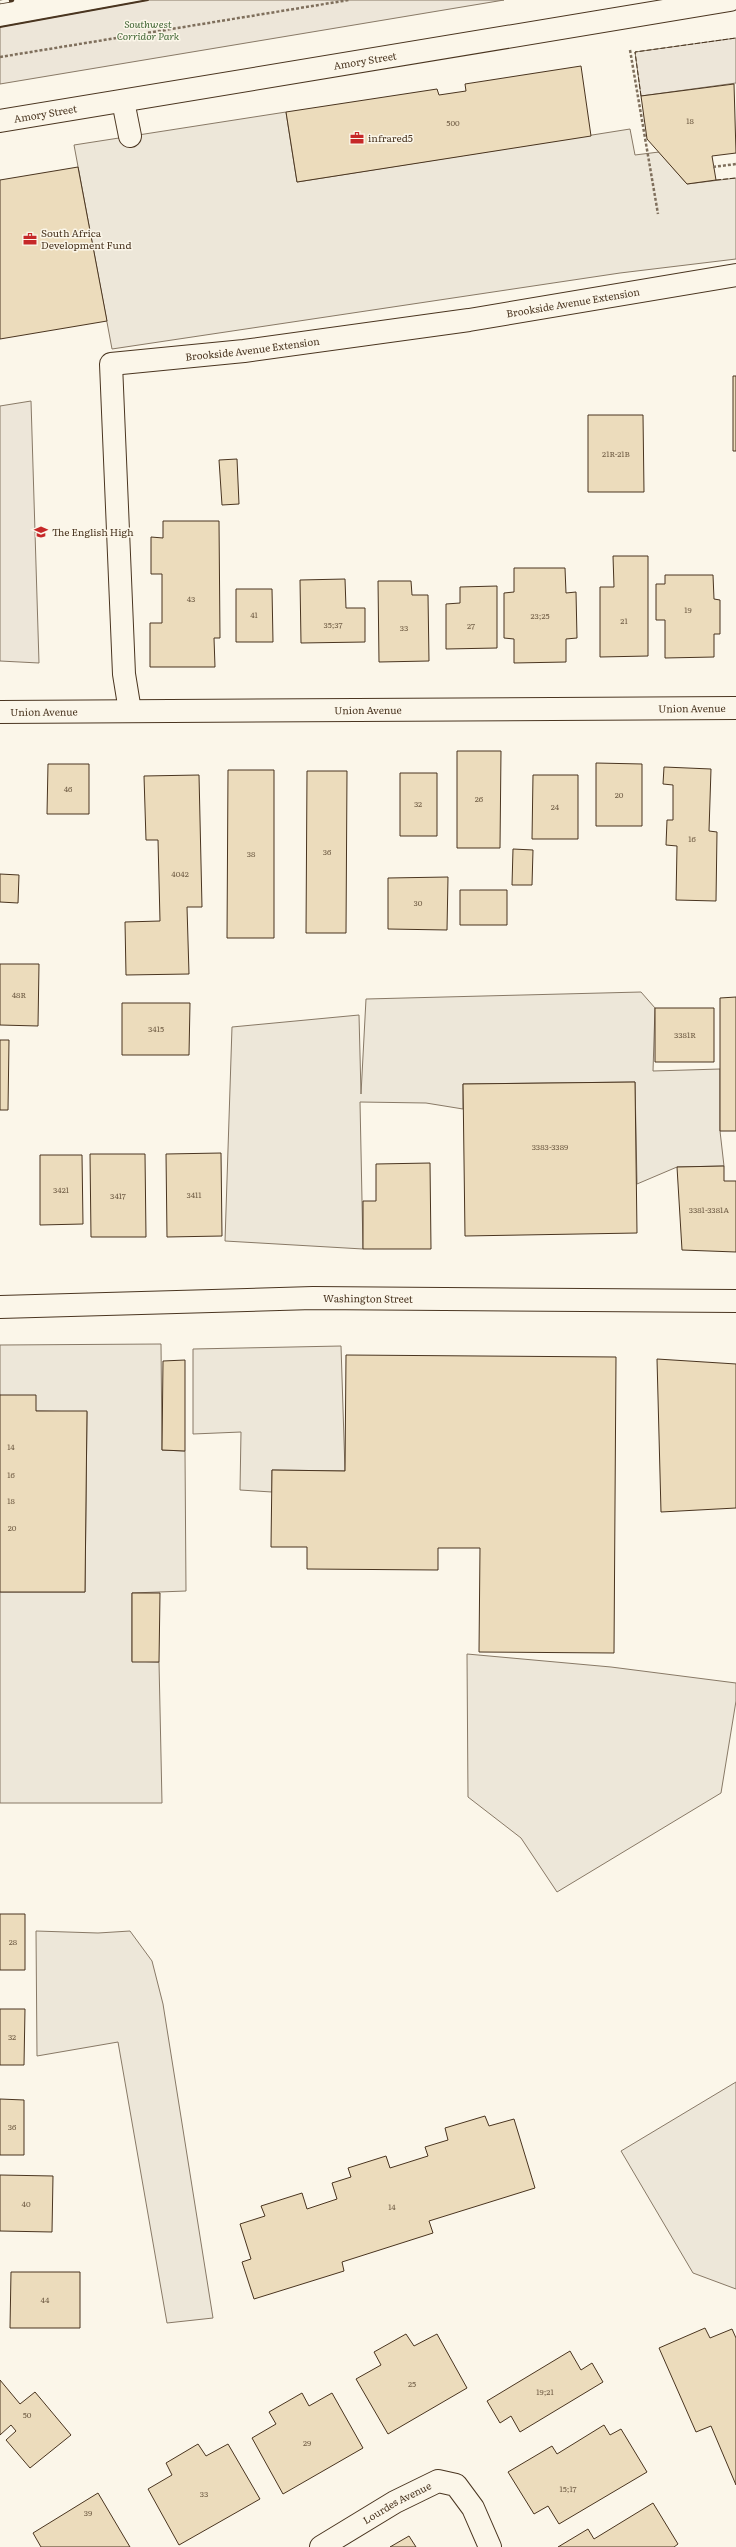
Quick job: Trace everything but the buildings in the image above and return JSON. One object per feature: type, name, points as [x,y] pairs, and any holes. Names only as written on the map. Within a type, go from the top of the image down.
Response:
[{"type":"street","name":"Amory Street","points":[[0,121],[730,0]]},
{"type":"street","points":[[123,101],[130,136]]},
{"type":"street","name":"Brookside Avenue Extension","points":[[130,711],[124,674],[111,364],[244,351],[469,320],[736,275]]},
{"type":"street","name":"Union Avenue","points":[[0,712],[736,708]]},
{"type":"street","name":"Washington Street","points":[[0,1308],[313,1298],[736,1301]]},
{"type":"street","name":"Lourdes Avenue","points":[[321,2547],[395,2502],[438,2481],[456,2485],[472,2508],[490,2547]]},
{"type":"path","points":[[0,57],[349,0]]},
{"type":"path","points":[[635,85],[658,214]]},
{"type":"path","points":[[713,167],[736,164]]},
{"type":"green space","name":"Southwest Corridor Park","points":[[148,0],[504,0],[0,84],[0,27]]},
{"type":"green space","points":[[736,38],[736,83],[641,96],[635,52]]},
{"type":"green space","points":[[31,401],[39,663],[0,661],[0,406]]},
{"type":"shaded area","points":[[286,112],[297,182],[630,129],[635,155],[659,152],[687,184],[736,178],[736,259],[620,273],[112,349],[74,145]]},
{"type":"shaded area","points":[[641,992],[655,1008],[653,1071],[720,1069],[720,1131],[724,1166],[677,1167],[637,1184],[635,1082],[463,1084],[463,1109],[426,1103],[360,1102],[363,1249],[225,1241],[232,1027],[359,1015],[361,1094],[366,999]]},
{"type":"shaded area","points":[[161,1344],[162,1450],[185,1451],[186,1591],[132,1593],[132,1661],[159,1662],[162,1803],[0,1803],[0,1592],[85,1592],[87,1412],[36,1411],[0,1395],[0,1345]]},
{"type":"shaded area","points":[[341,1346],[345,1471],[272,1470],[272,1492],[240,1490],[241,1432],[193,1434],[193,1349]]},
{"type":"shaded area","points":[[467,1654],[611,1667],[736,1683],[736,1701],[721,1793],[557,1892],[521,1838],[468,1797]]},
{"type":"shaded area","points":[[36,1931],[98,1933],[130,1931],[152,1961],[163,2004],[213,2318],[167,2323],[118,2042],[37,2056]]},
{"type":"shaded area","points":[[736,2082],[736,2289],[693,2273],[621,2151]]},
{"type":"railway","points":[[0,2],[12,0]]},
{"type":"fence","points":[[641,96],[635,52],[736,38]]},
{"type":"fence","points":[[716,180],[736,178]]},
{"type":"wall","points":[[0,27],[148,0]]},
{"type":"place","name":"infrared5","points":[[357,138]]},
{"type":"place","name":"South Africa Development Fund","points":[[30,239]]},
{"type":"place","name":"The English High","points":[[41,532]]}]
